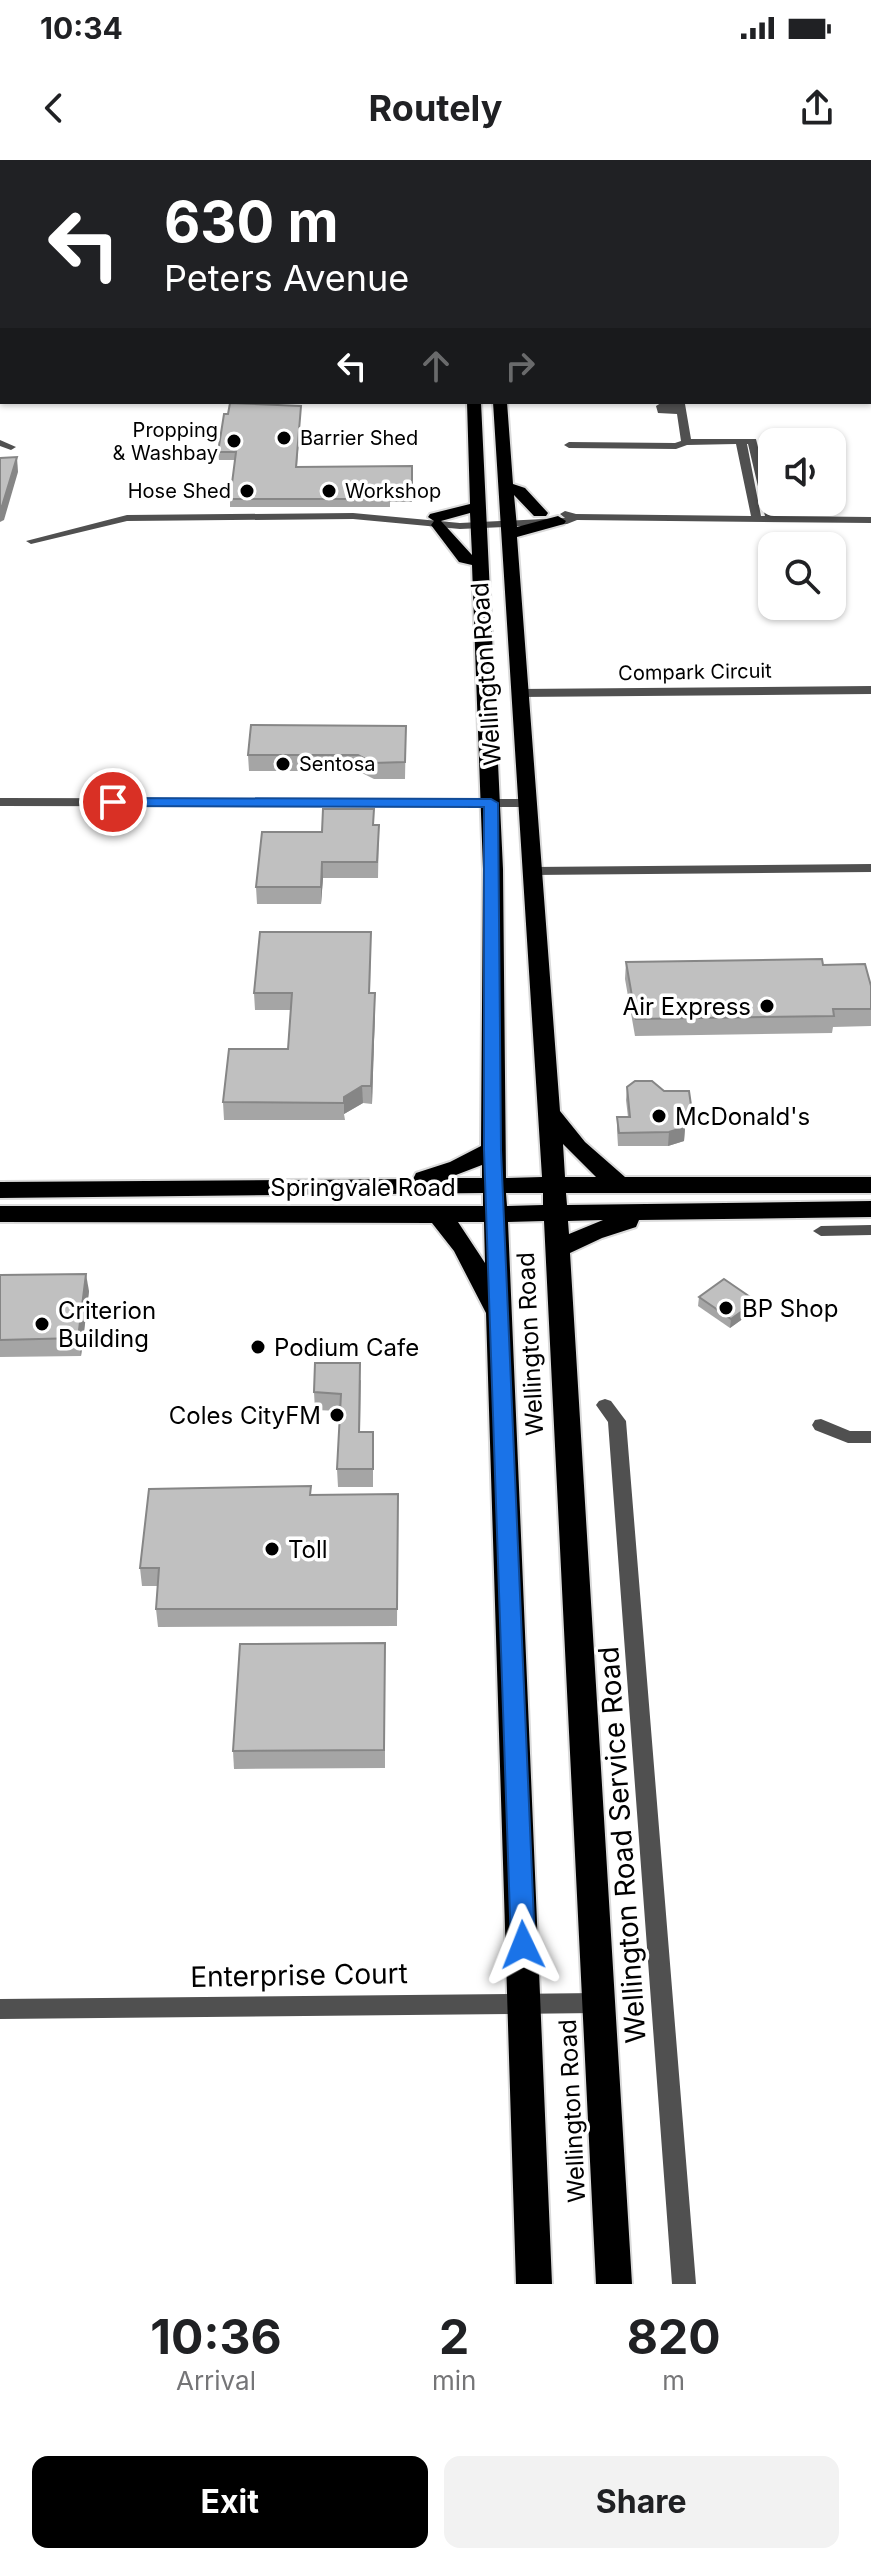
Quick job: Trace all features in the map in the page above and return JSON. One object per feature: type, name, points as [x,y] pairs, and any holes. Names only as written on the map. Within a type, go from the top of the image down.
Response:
[{"type":"highway","name":"Wellington Road","points":[[474,404],[491,803],[494,1186],[534,2284]]},
{"type":"highway","name":"Wellington Road","points":[[500,404],[558,1249],[614,2284]]},
{"type":"highway","points":[[505,486],[519,491],[540,513]]},
{"type":"highway","points":[[477,516],[438,521],[465,558],[479,561]]},
{"type":"highway","points":[[508,523],[566,519]]},
{"type":"highway","points":[[549,1112],[577,1147],[619,1184]]},
{"type":"highway","points":[[398,1186],[458,1167],[493,1150]]},
{"type":"highway","name":"Springvale Road","points":[[0,1190],[619,1184],[871,1185]]},
{"type":"highway","name":"Springvale Road","points":[[0,1214],[641,1214],[824,1220],[871,1209]]},
{"type":"highway","points":[[558,1249],[641,1214]]},
{"type":"highway","points":[[439,1215],[464,1247],[500,1316]]},
{"type":"street","points":[[682,411],[686,442]]},
{"type":"street","points":[[569,445],[676,446],[686,442],[752,441],[771,520]]},
{"type":"street","points":[[741,442],[757,520]]},
{"type":"street","points":[[477,516],[508,523],[540,513],[566,514],[566,519],[871,520]]},
{"type":"street","points":[[31,541],[127,518],[306,516],[404,519],[416,524],[438,521]]},
{"type":"street","name":"Compark Circuit","points":[[519,693],[871,690]]},
{"type":"street","points":[[0,802],[527,803]]},
{"type":"street","points":[[532,871],[871,868]]},
{"type":"street","points":[[824,1220],[853,1230],[871,1230]]},
{"type":"street","name":"Wellington Road Service Road","points":[[605,1405],[617,1421],[684,2284]]},
{"type":"street","points":[[821,1425],[848,1437],[871,1437]]},
{"type":"street","name":"Enterprise Court","points":[[0,2009],[598,2003]]},
{"type":"building","points":[[230,404],[301,406],[296,467],[412,466],[412,494],[390,494],[390,499],[230,499],[236,452],[218,452],[224,414],[228,414]]},
{"type":"building","points":[[17,457],[2,506],[0,506],[0,458]]},
{"type":"building","points":[[251,725],[406,726],[405,762],[373,763],[358,755],[248,755]]},
{"type":"building","points":[[323,809],[374,809],[373,825],[379,825],[377,862],[322,862],[321,887],[256,887],[262,832],[322,832]]},
{"type":"building","points":[[260,932],[371,932],[369,993],[375,993],[371,1086],[362,1086],[344,1097],[344,1103],[223,1102],[229,1049],[288,1049],[292,993],[254,993]]},
{"type":"building","name":"Air Express","points":[[822,959],[823,965],[865,964],[871,986],[871,1009],[833,1009],[834,1016],[636,1019],[626,962]]},
{"type":"building","name":"McDonald's","points":[[635,1081],[652,1081],[664,1091],[689,1091],[692,1112],[684,1116],[685,1127],[669,1132],[619,1133],[617,1117],[630,1117],[627,1087]]},
{"type":"building","name":"Criterion Building","points":[[86,1274],[78,1338],[0,1340],[0,1275]]},
{"type":"building","points":[[724,1279],[756,1301],[731,1319],[699,1297]]},
{"type":"building","points":[[315,1363],[360,1363],[359,1432],[373,1432],[373,1469],[337,1469],[341,1394],[314,1392]]},
{"type":"building","name":"Toll","points":[[311,1486],[310,1495],[398,1494],[397,1609],[156,1609],[159,1568],[140,1568],[149,1489]]},
{"type":"building","points":[[385,1643],[384,1750],[233,1751],[240,1644]]},
{"type":"place","name":"Barrier Shed","points":[[284,438]]},
{"type":"place","name":"Propping & Washbay","points":[[234,441]]},
{"type":"place","name":"Hose Shed","points":[[247,491]]},
{"type":"place","name":"Workshop","points":[[329,491]]},
{"type":"place","name":"Sentosa","points":[[283,764]]},
{"type":"place","name":"Air Express","points":[[767,1006]]},
{"type":"place","name":"McDonald's","points":[[659,1116]]},
{"type":"place","name":"BP Shop","points":[[726,1308]]},
{"type":"place","name":"Criterion Building","points":[[42,1324]]},
{"type":"place","name":"Podium Cafe","points":[[258,1347]]},
{"type":"place","name":"Coles CityFM","points":[[337,1415]]},
{"type":"place","name":"Toll","points":[[272,1549]]},
{"type":"route","points":[[113,802],[491,803],[493,1150],[523,1945]]}]
